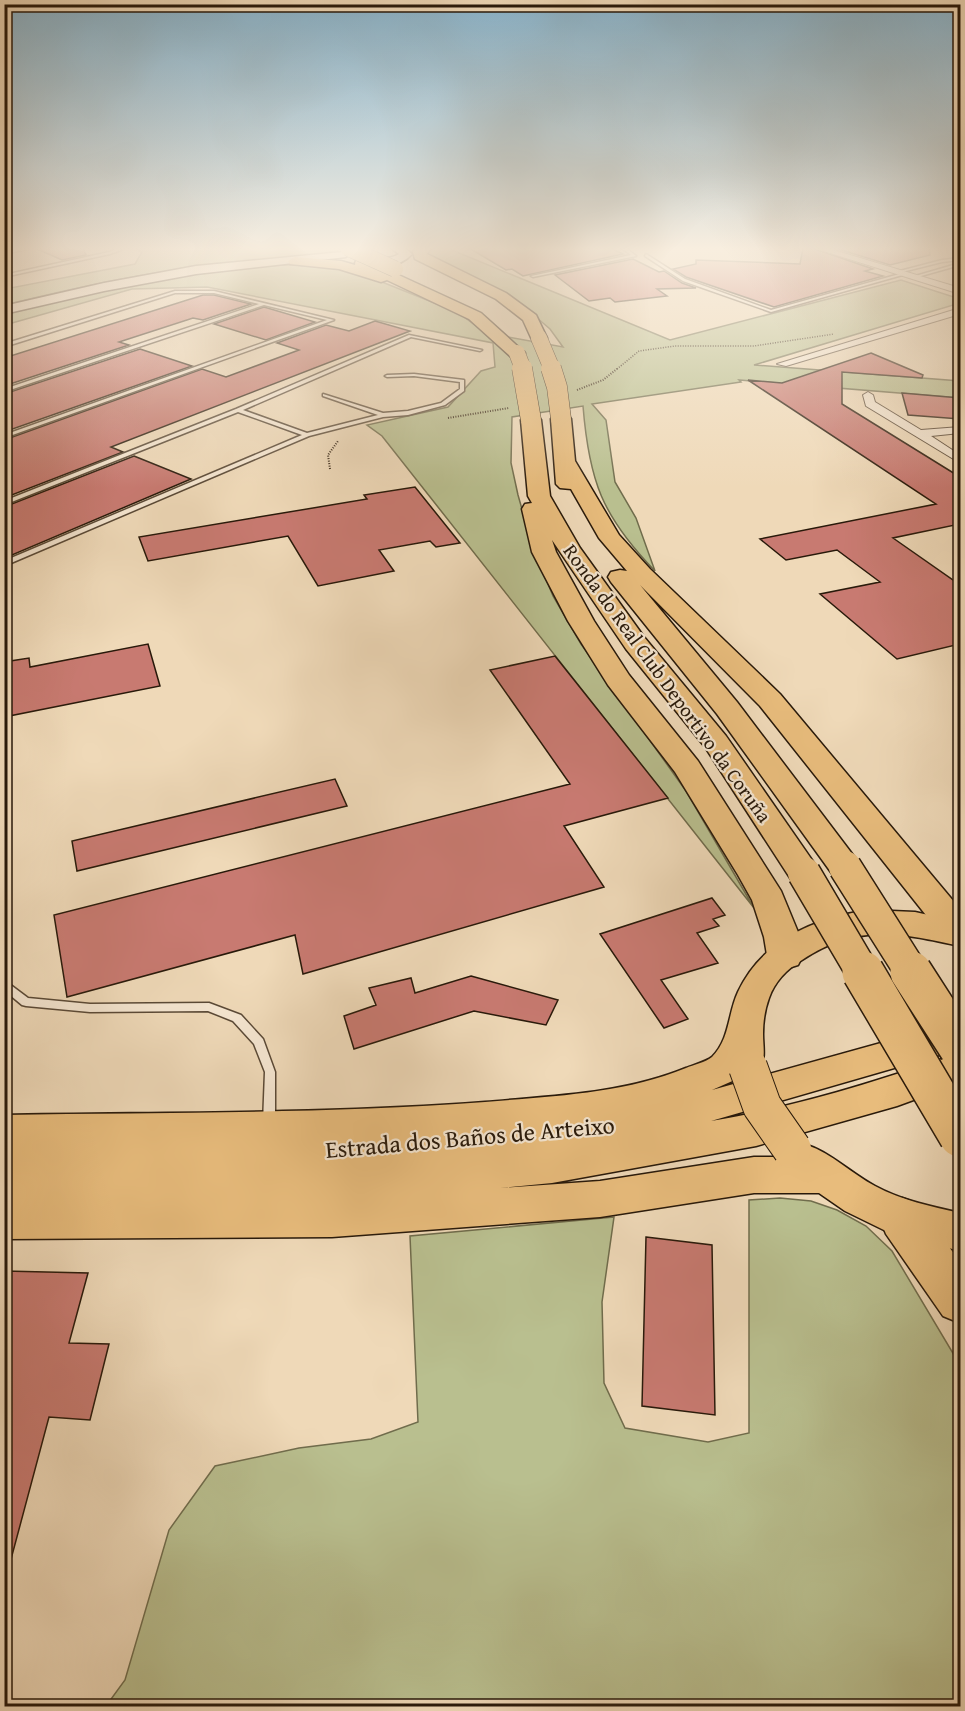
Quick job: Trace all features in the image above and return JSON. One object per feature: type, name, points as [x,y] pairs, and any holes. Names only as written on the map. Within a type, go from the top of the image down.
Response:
[{"type":"highway","name":"Ronda do Real Club Deportivo da Coruña","points":[[490,328],[517,353],[525,376],[539,496],[569,549],[598,592],[716,742],[804,873],[960,1136]]},
{"type":"highway","name":"Ronda do Real Club Deportivo da Coruña","points":[[526,328],[539,339],[555,372],[559,388],[569,494],[596,549],[727,708],[845,867],[960,1048]]},
{"type":"highway","points":[[534,328],[539,339]]},
{"type":"highway","points":[[565,461],[609,538],[642,574],[770,700],[945,915],[960,930]]},
{"type":"highway","points":[[539,496],[533,510],[544,552],[581,621],[618,679],[687,768],[753,872],[769,900],[782,937],[785,955]]},
{"type":"highway","points":[[902,1219],[960,1300]]},
{"type":"main road","points":[[960,934],[919,924],[870,922],[844,927],[808,940],[785,955],[764,974],[750,1004],[746,1053],[762,1106],[792,1149],[823,1175],[859,1198],[902,1219],[960,1232]]},
{"type":"main road","name":"Estrada dos Baños de Arteixo","points":[[4,1155],[148,1155],[395,1148],[607,1128],[737,1100],[960,1035]]},
{"type":"main road","points":[[4,1131],[444,1121],[557,1112],[634,1100],[692,1083],[724,1068],[746,1053]]},
{"type":"main road","name":"Estrada dos Baños de Arteixo","points":[[4,1189],[337,1184],[552,1166],[756,1130],[897,1091],[960,1068]]},
{"type":"main road","points":[[4,1220],[344,1217],[600,1199],[754,1175],[823,1175]]},
{"type":"street","points":[[782,364],[904,328]]},
{"type":"street","points":[[868,395],[870,404],[960,460]]},
{"type":"street","points":[[919,434],[960,429]]},
{"type":"lane","points":[[4,346],[61,328]]},
{"type":"lane","points":[[4,391],[193,328]]},
{"type":"lane","points":[[4,437],[310,328]]},
{"type":"lane","points":[[4,503],[238,410],[411,336],[480,350]]},
{"type":"lane","points":[[4,564],[307,435],[383,415],[408,413],[443,404],[462,390],[462,381],[414,375],[387,376]]},
{"type":"lane","points":[[325,395],[383,415]]},
{"type":"lane","points":[[238,410],[307,435]]},
{"type":"lane","points":[[4,984],[26,1002],[90,1008],[209,1007],[237,1018],[259,1042],[270,1072],[268,1125]]},
{"type":"path","points":[[570,392],[603,380],[639,351],[654,348],[754,346],[784,343],[828,334],[871,338]]},
{"type":"path","points":[[448,418],[515,406]]},
{"type":"path","points":[[330,470],[328,455],[336,442],[346,438]]},
{"type":"green space","points":[[416,328],[479,328],[486,333],[563,347],[550,329],[641,328],[670,340],[717,328],[877,328],[754,365],[960,381],[960,398],[739,380],[741,382],[592,404],[606,420],[615,482],[636,518],[655,571],[622,533],[601,496],[589,456],[583,406],[512,417],[511,463],[518,495],[533,548],[553,596],[581,644],[686,791],[754,908],[382,436],[367,425],[448,407],[481,371],[495,367],[493,343]]},
{"type":"green space","points":[[780,1198],[811,1201],[837,1210],[866,1226],[892,1251],[960,1365],[960,1706],[106,1706],[125,1680],[169,1530],[215,1466],[299,1448],[371,1439],[418,1422],[410,1236],[614,1217],[602,1302],[604,1383],[625,1428],[708,1442],[749,1433],[749,1200]]},
{"type":"building","points":[[99,328],[163,328],[119,342],[129,345],[4,386],[4,358]]},
{"type":"building","points":[[227,328],[299,328],[266,340]]},
{"type":"building","points":[[318,328],[337,328],[349,331],[357,328],[399,328],[410,331],[111,447],[123,452],[4,498],[4,440],[202,369],[226,377],[299,350],[277,343]]},
{"type":"building","points":[[140,349],[192,366],[4,432],[4,394]]},
{"type":"building","points":[[871,353],[923,375],[922,378],[842,372],[842,404],[960,477],[960,524],[893,538],[960,585],[960,644],[897,659],[820,594],[880,582],[837,550],[786,560],[760,539],[936,504],[748,380],[782,383]]},
{"type":"building","points":[[902,393],[960,398],[960,419],[908,415]]},
{"type":"building","points":[[134,456],[191,479],[12,555],[4,551],[4,507]]},
{"type":"building","points":[[415,487],[460,543],[436,547],[430,541],[379,550],[394,571],[318,586],[288,536],[148,561],[139,537],[367,499],[364,495]]},
{"type":"building","points":[[148,644],[160,686],[4,717],[4,662],[29,658],[30,667]]},
{"type":"building","points":[[555,656],[668,798],[564,826],[604,887],[303,974],[295,935],[67,997],[54,915],[570,784],[490,670]]},
{"type":"building","points":[[335,779],[347,806],[77,871],[72,841]]},
{"type":"building","points":[[712,898],[725,915],[713,919],[719,926],[697,933],[718,963],[661,980],[688,1019],[664,1028],[600,934]]},
{"type":"building","points":[[471,976],[558,1000],[546,1025],[474,1011],[354,1049],[344,1016],[376,1005],[369,988],[411,978],[415,993]]},
{"type":"building","points":[[646,1237],[712,1245],[715,1415],[642,1406]]},
{"type":"building","points":[[4,1271],[88,1273],[69,1343],[109,1344],[90,1420],[49,1417],[10,1563],[4,1562]]}]
